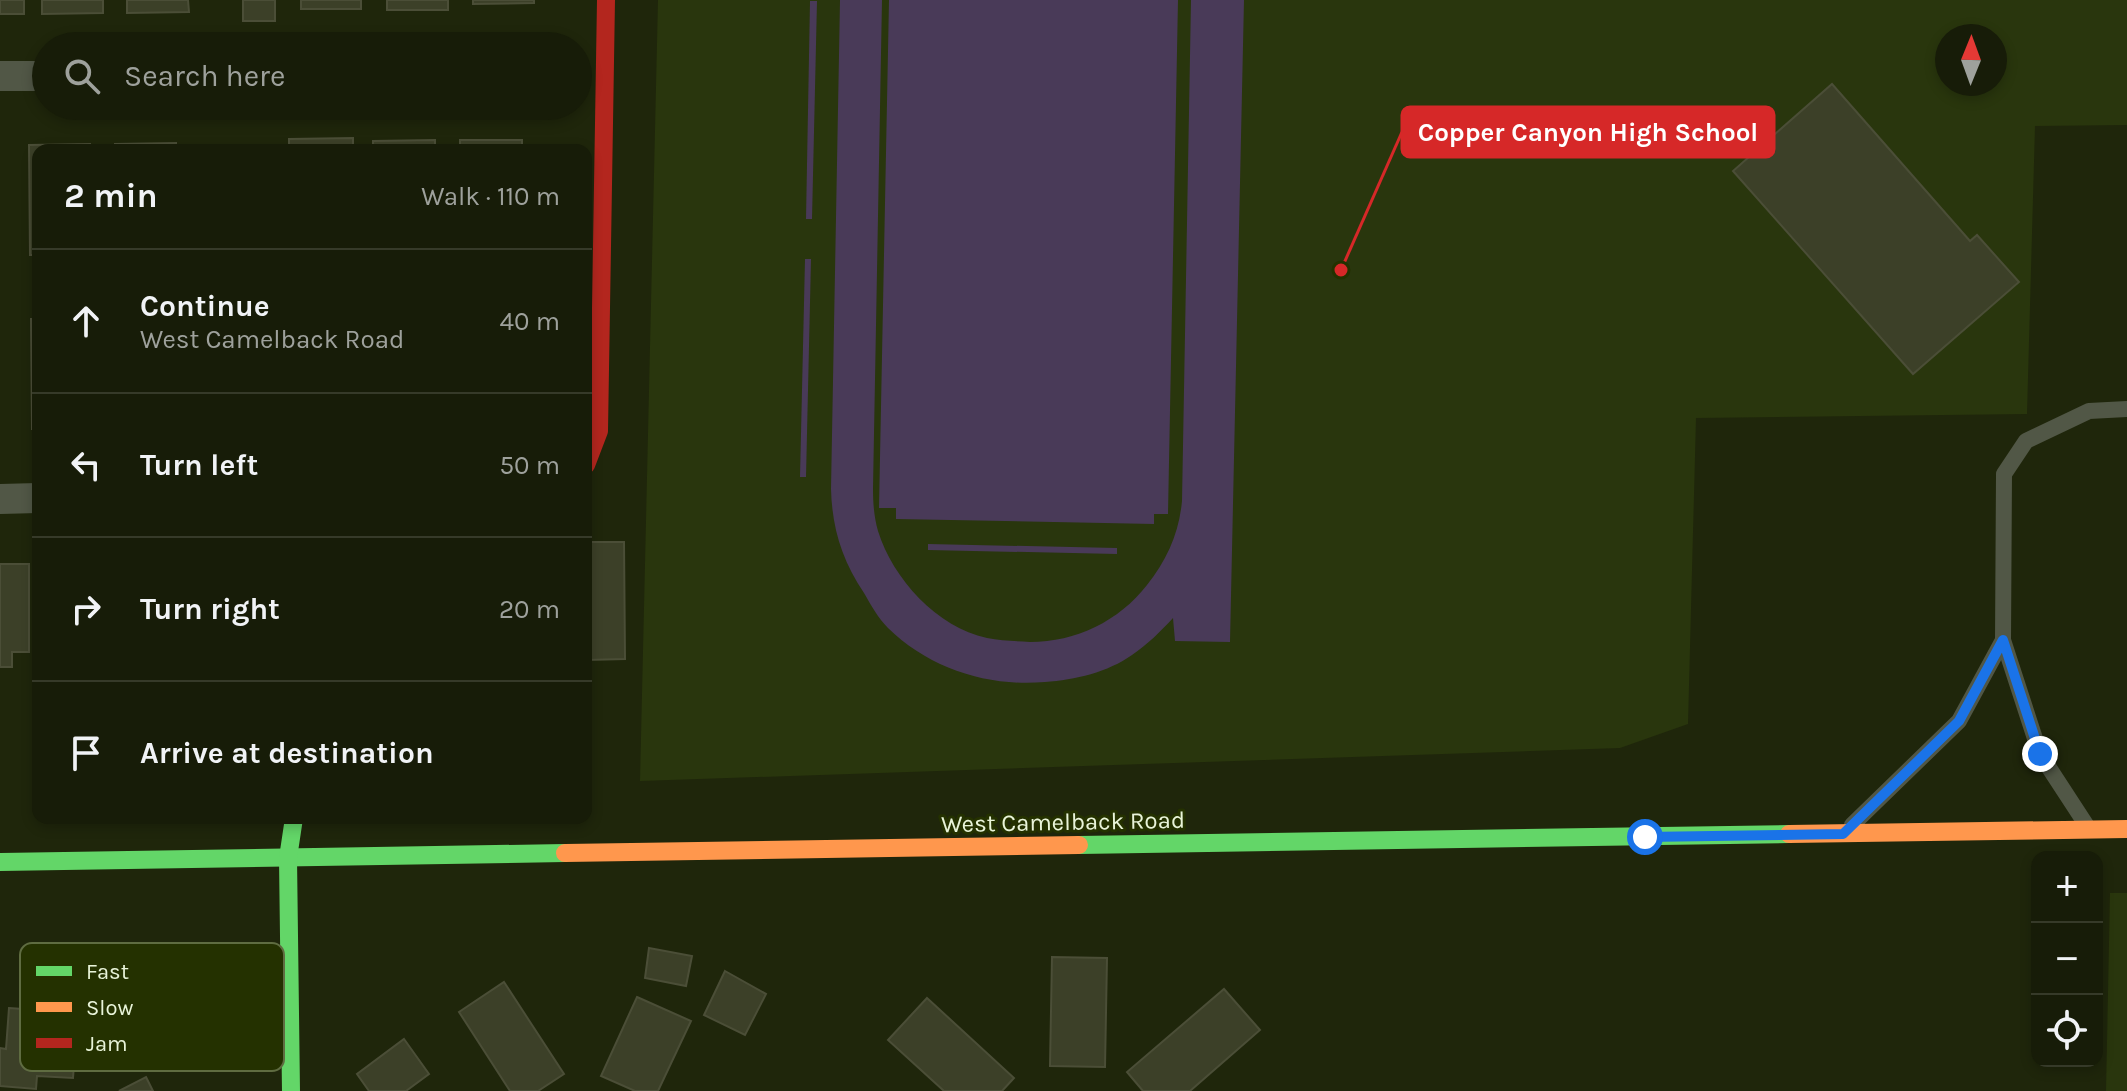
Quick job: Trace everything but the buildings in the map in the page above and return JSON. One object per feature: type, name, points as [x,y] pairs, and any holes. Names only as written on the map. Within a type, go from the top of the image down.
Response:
[{"type":"main road","points":[[592,449],[599,431],[592,72],[606,0]]},
{"type":"main road","points":[[291,1091],[288,858],[293,824]]},
{"type":"main road","name":"West Camelback Road","points":[[0,862],[2127,829]]},
{"type":"street","points":[[0,76],[32,76]]},
{"type":"street","points":[[0,499],[32,498]]},
{"type":"street","points":[[280,824],[288,858]]},
{"type":"lane","points":[[2089,829],[2040,754],[2003,640],[2004,474],[2026,441],[2089,411],[2127,409]]},
{"type":"lane","points":[[1843,834],[1959,721],[2003,640]]},
{"type":"shaded area","points":[[658,0],[2127,0],[2127,125],[2035,126],[2027,414],[1696,418],[1688,724],[1620,748],[640,781]]},
{"type":"shaded area","points":[[840,0],[882,0],[873,488],[878,531],[894,566],[934,612],[969,632],[992,639],[1030,642],[1064,638],[1110,619],[1136,598],[1154,576],[1175,535],[1182,501],[1191,0],[1244,0],[1230,642],[1175,641],[1173,618],[1138,651],[1102,670],[1056,681],[1002,681],[961,672],[922,654],[888,628],[872,607],[840,543],[833,517],[831,489]]},
{"type":"shaded area","points":[[889,0],[1178,0],[1168,514],[1154,514],[1154,524],[896,519],[896,508],[879,508]]},
{"type":"shaded area","points":[[810,1],[817,1],[812,219],[806,219]]},
{"type":"shaded area","points":[[805,259],[811,259],[806,477],[800,477]]},
{"type":"shaded area","points":[[928,544],[1117,548],[1117,554],[928,550]]},
{"type":"shaded area","points":[[2110,893],[2127,893],[2127,1091],[2106,1091]]},
{"type":"traffic: fast","points":[[291,1091],[288,858],[293,824]]},
{"type":"traffic: fast","points":[[1079,845],[1789,834]]},
{"type":"traffic: fast","points":[[0,862],[565,853]]},
{"type":"traffic: slow","points":[[1789,834],[2127,829]]},
{"type":"traffic: slow","points":[[565,853],[1079,845]]},
{"type":"traffic: jam","points":[[592,449],[599,431],[606,0]]},
{"type":"place","name":"Copper Canyon High School","points":[[1341,270]]},
{"type":"route","points":[[1645,837],[1843,834],[1959,721],[2003,640],[2040,754]]}]
